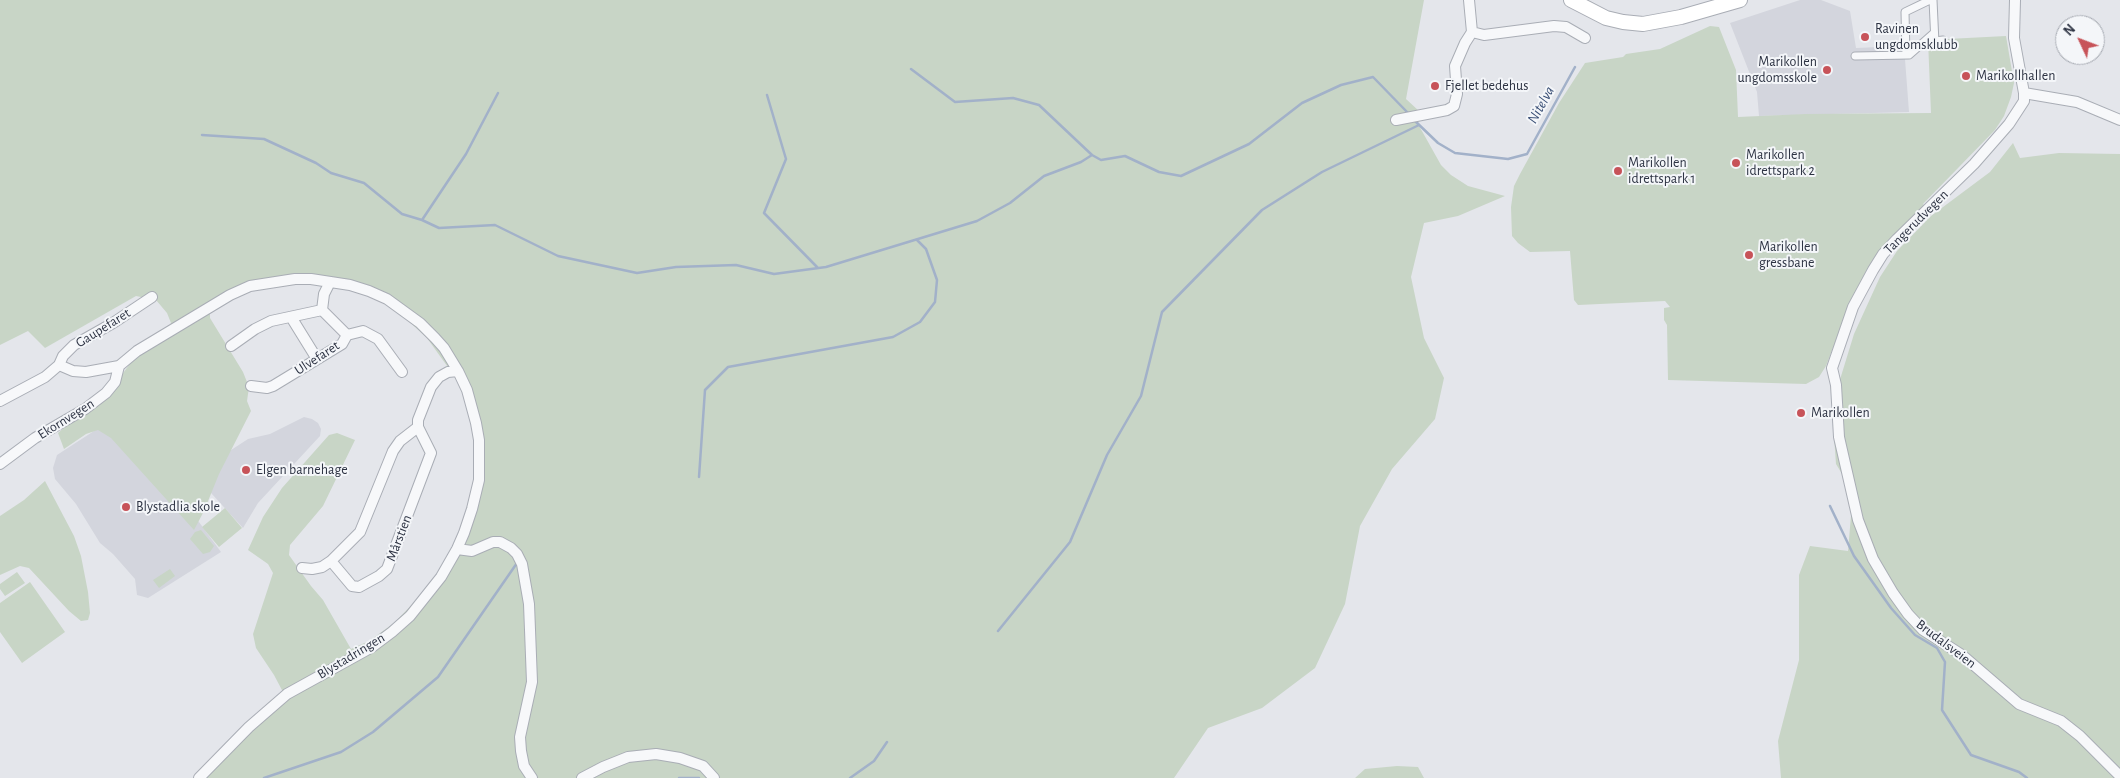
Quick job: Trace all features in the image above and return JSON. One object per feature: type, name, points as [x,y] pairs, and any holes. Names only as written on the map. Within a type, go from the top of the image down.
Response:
[{"type":"main road","points":[[1571,0],[1606,18],[1643,24],[1681,17],[1740,0]]},
{"type":"street","points":[[1396,120],[1448,110],[1454,106],[1457,94],[1455,66],[1472,32],[1469,0]]},
{"type":"street","points":[[1906,55],[1905,12],[1931,0],[1935,42],[1944,40]]},
{"type":"street","points":[[2016,0],[2014,38],[2024,93],[2077,102],[2120,120]]},
{"type":"street","points":[[1472,32],[1484,35],[1554,26],[1566,27],[1585,38]]},
{"type":"street","points":[[1855,56],[1909,55],[1934,33]]},
{"type":"street","name":"Tangerudvegen","points":[[1832,368],[1853,307],[1877,262],[1897,239],[1961,178],[1988,148],[2018,112],[2024,101],[2024,93]]},
{"type":"street","name":"Blystadringen","points":[[119,366],[137,351],[230,295],[250,286],[274,280],[295,279],[330,282],[369,291],[404,311],[420,323],[444,348],[458,371],[467,390],[476,423],[479,440],[479,480],[472,509],[457,549],[441,577],[410,616],[372,647],[287,694],[260,717],[199,778]]},
{"type":"street","points":[[231,346],[255,329],[271,321],[322,310],[324,294],[330,282]]},
{"type":"street","name":"Gaupefaret","points":[[0,402],[46,377],[59,365],[63,356],[74,345],[113,323],[152,297]]},
{"type":"street","name":"Ulvefaret","points":[[251,386],[267,388],[342,344],[347,335],[322,310]]},
{"type":"street","points":[[291,317],[317,359]]},
{"type":"street","points":[[347,335],[363,331],[378,339],[402,372]]},
{"type":"street","points":[[59,365],[73,371],[86,372],[119,366]]},
{"type":"street","name":"Ekornvegen","points":[[0,464],[35,438],[85,409],[106,393],[116,382],[119,366]]},
{"type":"street","name":"Brudalsveien","points":[[1832,368],[1836,385],[1840,444],[1858,520],[1873,559],[1893,593],[1923,630],[1962,654],[2019,704],[2068,726],[2120,776]]},
{"type":"street","points":[[302,568],[322,567],[331,561],[360,532],[393,451],[400,441],[418,426],[418,420],[431,387],[439,377],[448,372],[458,371]]},
{"type":"street","name":"Mårstien","points":[[331,561],[352,586],[359,587],[379,576],[387,569],[431,453],[418,426]]},
{"type":"street","points":[[457,549],[472,551],[493,542],[500,542],[518,554],[522,564],[529,611],[532,682],[520,737],[520,750],[524,766],[532,778]]},
{"type":"street","points":[[582,778],[603,766],[628,757],[656,754],[680,758],[703,766],[714,778]]},
{"type":"shaded area","name":"Marikollen ungdomsskole","points":[[1800,0],[1821,0],[1850,11],[1856,48],[1904,46],[1909,112],[1759,116],[1757,92],[1730,23]]},
{"type":"shaded area","name":"Elgen barnehage","points":[[304,417],[318,423],[321,429],[320,436],[258,503],[243,528],[201,482],[225,454],[248,439],[270,434]]},
{"type":"shaded area","name":"Blystadlia skole","points":[[111,420],[199,522],[221,552],[148,598],[137,595],[135,579],[113,554],[100,543],[76,504],[55,479],[53,468],[57,455]]},
{"type":"green space","points":[[0,0],[1424,0],[1406,99],[1419,111],[1418,124],[1441,165],[1451,175],[1468,186],[1505,196],[1458,216],[1424,223],[1411,277],[1424,338],[1444,378],[1435,419],[1392,469],[1360,526],[1345,604],[1315,668],[1262,708],[1208,728],[1174,778],[199,778],[283,692],[256,648],[253,634],[273,573],[268,564],[248,550],[263,517],[282,488],[329,435],[337,433],[355,440],[323,506],[290,545],[289,555],[323,600],[351,649],[369,641],[394,623],[429,587],[445,563],[472,505],[478,443],[465,391],[427,338],[393,307],[340,285],[294,276],[270,278],[249,282],[210,307],[210,318],[243,372],[249,387],[247,401],[251,411],[219,474],[194,530],[111,438],[98,430],[86,434],[64,449],[58,433],[118,380],[129,365],[164,333],[171,323],[167,313],[156,300],[136,296],[45,348],[28,331],[0,345]]},
{"type":"green space","points":[[1710,26],[1719,27],[1736,70],[1738,117],[1805,114],[1931,113],[1928,40],[2006,36],[2014,83],[2004,116],[1995,130],[1923,204],[1926,207],[1849,306],[1826,366],[1819,377],[1806,384],[1668,380],[1667,325],[1664,320],[1664,308],[1670,307],[1665,301],[1578,305],[1574,300],[1570,251],[1530,252],[1512,236],[1511,207],[1514,186],[1559,103],[1585,63],[1660,49]]},
{"type":"green space","points":[[2013,143],[2020,158],[2059,153],[2120,154],[2120,778],[1781,778],[1778,741],[1799,660],[1799,575],[1810,546],[1848,551],[1853,492],[1836,464],[1833,421],[1838,386],[1854,334],[1880,277],[1897,251],[1931,216],[1990,172]]},
{"type":"green space","points":[[45,481],[74,536],[81,556],[88,592],[90,613],[88,620],[81,621],[69,611],[29,568],[20,566],[0,575],[0,516],[24,500]]},
{"type":"green space","points":[[225,508],[242,528],[219,547],[202,527]]},
{"type":"green space","points":[[201,530],[214,546],[210,552],[203,554],[190,539],[195,532]]},
{"type":"green space","points":[[170,569],[175,576],[159,588],[153,580]]},
{"type":"green space","points":[[17,572],[25,583],[5,596],[0,589],[0,584]]},
{"type":"green space","points":[[30,582],[65,632],[22,663],[0,632],[0,603]]},
{"type":"green space","points":[[1397,766],[1418,767],[1424,778],[1355,778],[1365,769]]},
{"type":"waterway","name":"Nitelva","points":[[1414,120],[1438,143],[1455,153],[1508,159],[1527,154],[1575,67]]},
{"type":"waterway","points":[[911,69],[955,102],[1013,98],[1039,105],[1092,155]]},
{"type":"waterway","points":[[202,135],[264,139],[316,163],[331,173],[364,183],[402,214],[439,228],[495,225],[558,256],[637,273],[676,267],[736,265],[774,274],[826,267],[977,221],[1010,203],[1044,176],[1081,162],[1092,155],[1101,160],[1125,156],[1159,172],[1181,176],[1249,144],[1302,103],[1341,85],[1373,77],[1409,114]]},
{"type":"waterway","points":[[422,220],[466,154],[498,93]]},
{"type":"waterway","points":[[767,95],[786,159],[764,213],[817,267]]},
{"type":"waterway","points":[[998,631],[1070,542],[1107,455],[1141,396],[1162,312],[1262,210],[1322,172],[1419,125]]},
{"type":"waterway","points":[[699,477],[705,390],[728,367],[893,337],[920,322],[935,302],[937,280],[926,249],[917,240]]},
{"type":"waterway","points":[[1830,506],[1854,556],[1891,608],[1915,635],[1937,648],[1945,662],[1942,710],[1971,755],[2019,772],[2027,778]]},
{"type":"waterway","points":[[264,778],[341,752],[373,732],[438,677],[517,563]]},
{"type":"waterway","points":[[850,778],[874,761],[887,742]]},
{"type":"waterway","points":[[679,778],[699,778]]},
{"type":"place","name":"Ravinen ungdomsklubb","points":[[1865,37]]},
{"type":"place","name":"Marikollen ungdomsskole","points":[[1827,70]]},
{"type":"place","name":"Marikollhallen","points":[[1966,76]]},
{"type":"place","name":"Fjellet bedehus","points":[[1435,86]]},
{"type":"place","name":"Marikollen idrettspark 2","points":[[1736,163]]},
{"type":"place","name":"Marikollen idrettspark 1","points":[[1618,171]]},
{"type":"place","name":"Marikollen gressbane","points":[[1749,255]]},
{"type":"place","name":"Marikollen","points":[[1801,413]]},
{"type":"place","name":"Elgen barnehage","points":[[246,470]]},
{"type":"place","name":"Blystadlia skole","points":[[126,507]]}]
